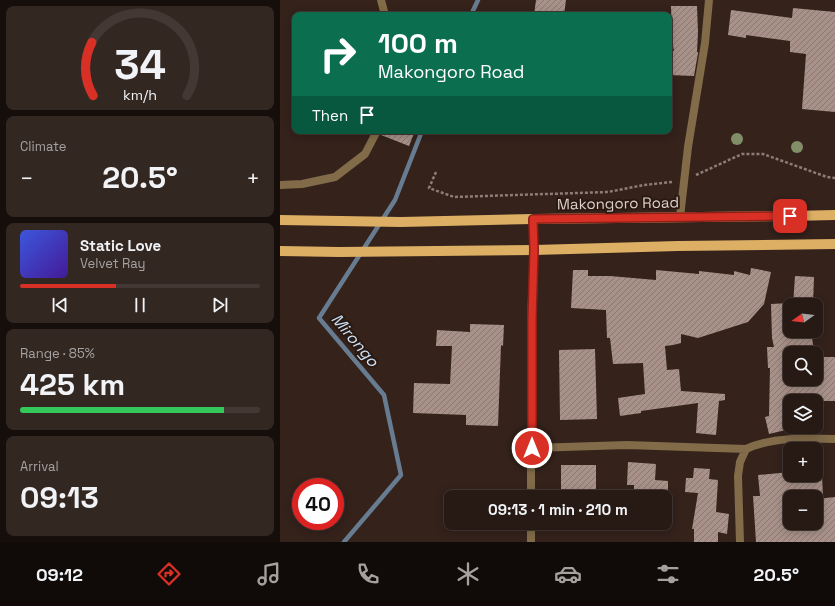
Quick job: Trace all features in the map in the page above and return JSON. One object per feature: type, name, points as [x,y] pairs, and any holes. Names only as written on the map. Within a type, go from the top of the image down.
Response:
[{"type":"main road","name":"Makongoro Road","points":[[280,220],[401,222],[835,215]]},
{"type":"main road","points":[[280,251],[339,252],[534,250],[835,244]]},
{"type":"street","points":[[381,0],[384,12]]},
{"type":"street","points":[[680,217],[688,147],[705,43],[709,0]]},
{"type":"street","points":[[280,185],[302,184],[336,177],[365,154],[375,134]]},
{"type":"street","points":[[531,490],[534,250],[533,219]]},
{"type":"street","points":[[532,448],[627,445],[746,449],[765,442],[821,438],[835,439]]},
{"type":"street","points":[[740,542],[738,476],[740,462],[746,449]]},
{"type":"street","points":[[531,530],[531,542]]},
{"type":"path","points":[[436,172],[429,188],[454,197],[608,192],[644,185],[684,180],[742,154],[763,154],[827,177],[835,178]]},
{"type":"building","points":[[536,0],[566,0],[564,12],[534,12]]},
{"type":"building","points":[[671,6],[697,6],[698,53],[694,76],[672,75],[672,51],[674,51],[672,40]]},
{"type":"building","points":[[793,8],[835,12],[835,112],[802,109],[806,54],[790,52],[790,41],[746,35],[746,38],[728,35],[731,10],[792,18]]},
{"type":"building","points":[[381,134],[414,134],[409,146]]},
{"type":"building","points":[[751,268],[771,272],[764,304],[748,322],[698,338],[681,334],[681,343],[665,346],[667,370],[679,369],[681,391],[725,394],[725,400],[719,401],[716,435],[696,433],[698,403],[641,411],[641,413],[620,416],[618,398],[645,394],[643,363],[613,364],[610,338],[607,338],[606,310],[571,308],[573,270],[588,270],[588,276],[610,276],[656,280],[656,270],[699,274],[699,271],[734,275],[734,271],[750,275]]},
{"type":"building","points":[[795,276],[814,277],[813,298],[793,298]]},
{"type":"building","points":[[783,303],[783,338],[812,338],[813,346],[783,346],[783,386],[823,386],[823,357],[835,357],[835,401],[823,401],[823,394],[783,394],[783,431],[769,434],[765,417],[769,416],[770,368],[768,368],[767,347],[774,347],[772,338],[771,304]]},
{"type":"building","points":[[470,324],[504,325],[503,346],[501,345],[498,426],[466,425],[466,415],[413,413],[414,383],[450,384],[452,346],[436,346],[437,330],[470,332]]},
{"type":"building","points":[[595,349],[597,419],[560,420],[559,350]]},
{"type":"building","points":[[628,462],[656,464],[655,480],[668,481],[668,490],[634,490],[634,485],[627,485]]},
{"type":"building","points":[[561,465],[596,465],[596,490],[561,490]]},
{"type":"building","points":[[694,468],[710,469],[709,479],[718,480],[716,512],[729,514],[727,534],[718,532],[718,542],[694,542],[694,529],[692,529],[698,493],[685,492],[686,478],[693,478]]},
{"type":"building","points":[[783,473],[783,482],[822,482],[823,490],[783,490],[783,530],[823,530],[823,498],[835,497],[835,542],[756,542],[753,496],[760,496],[758,475]]},
{"type":"waterway","name":"Mirongo","points":[[472,12],[478,0]]},
{"type":"waterway","name":"Mirongo","points":[[344,542],[401,475],[384,395],[319,318],[395,200],[421,134]]},
{"type":"route","points":[[532,448],[533,219],[790,216]]}]
